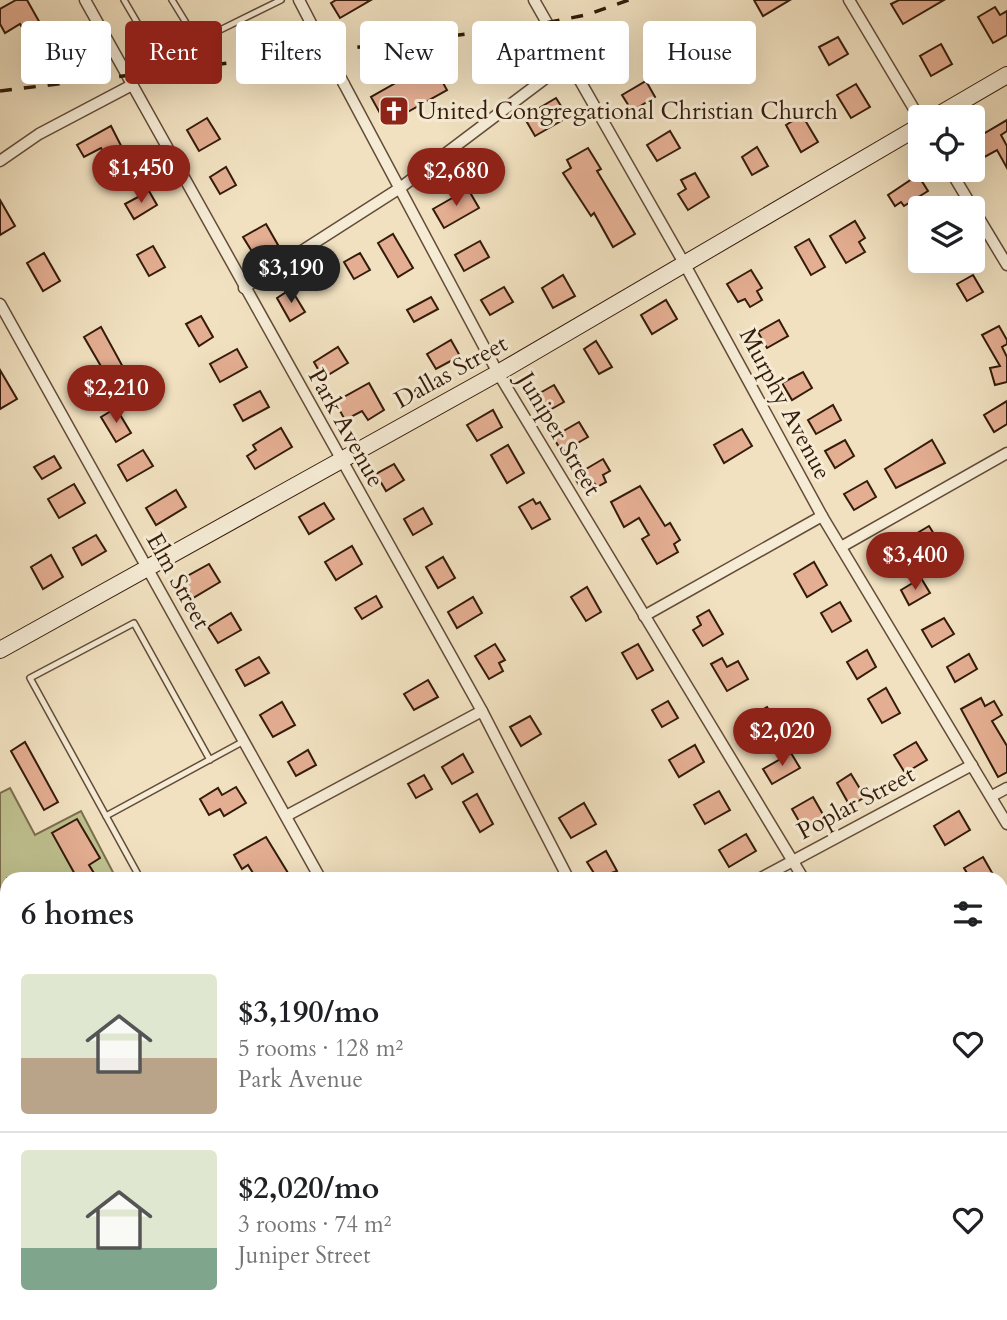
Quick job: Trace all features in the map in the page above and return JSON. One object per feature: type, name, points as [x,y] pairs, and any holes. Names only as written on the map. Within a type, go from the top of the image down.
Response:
[{"type":"street","name":"Park Avenue","points":[[85,0],[482,711],[565,872]]},
{"type":"street","name":"Juniper Street","points":[[299,0],[498,373],[799,872]]},
{"type":"street","name":"Murphy Avenue","points":[[534,0],[545,21]]},
{"type":"street","points":[[849,0],[911,105]]},
{"type":"street","points":[[956,105],[1007,75]]},
{"type":"street","points":[[244,288],[400,188],[538,84]]},
{"type":"street","name":"Murphy Avenue","points":[[580,84],[684,263],[821,516],[1007,824]]},
{"type":"street","points":[[0,161],[39,134],[132,85]]},
{"type":"street","name":"Dallas Street","points":[[1,649],[498,373],[908,133]]},
{"type":"street","points":[[957,182],[1007,265]]},
{"type":"street","name":"Elm Street","points":[[0,304],[317,872]]},
{"type":"street","points":[[841,547],[1007,453]]},
{"type":"street","points":[[644,616],[821,516]]},
{"type":"street","points":[[286,816],[482,711]]},
{"type":"street","name":"Poplar Street","points":[[772,872],[972,765]]},
{"type":"street","points":[[992,796],[1007,788]]},
{"type":"lane","points":[[124,0],[136,21]]},
{"type":"lane","points":[[172,0],[185,21]]},
{"type":"lane","points":[[222,29],[281,0]]},
{"type":"lane","points":[[137,872],[30,678],[134,623],[210,760]]},
{"type":"lane","points":[[106,816],[244,741]]},
{"type":"green space","points":[[10,788],[35,835],[81,811],[113,872],[0,872],[0,793]]},
{"type":"building","points":[[16,0],[27,0],[39,21],[21,21],[21,26],[5,33],[0,24],[0,9]]},
{"type":"building","points":[[336,0],[371,0],[340,18],[331,3]]},
{"type":"building","points":[[754,0],[790,0],[763,16]]},
{"type":"building","points":[[899,0],[944,0],[903,24],[891,4]]},
{"type":"building","points":[[995,7],[1000,15],[1007,11],[1007,35],[993,43],[978,17]]},
{"type":"building","points":[[838,37],[848,54],[829,65],[819,47]]},
{"type":"building","points":[[941,44],[952,64],[931,76],[920,56]]},
{"type":"building","points":[[643,83],[648,84],[655,97],[632,111],[622,95]]},
{"type":"building","name":"United Congregational Christian Church","points":[[394,84],[444,84],[447,90],[386,124],[371,97]]},
{"type":"building","points":[[856,84],[870,107],[851,118],[837,95]]},
{"type":"building","points":[[556,98],[568,117],[535,136],[524,117]]},
{"type":"building","points":[[802,115],[818,142],[801,152],[786,125]]},
{"type":"building","points":[[207,118],[220,139],[199,151],[187,130]]},
{"type":"building","points":[[1007,120],[1007,131],[1001,135],[1007,146],[1007,168],[997,150],[985,157],[985,133]]},
{"type":"building","points":[[111,126],[136,175],[121,183],[101,148],[84,157],[77,145]]},
{"type":"building","points":[[670,131],[680,148],[657,161],[647,145]]},
{"type":"building","points":[[757,147],[768,166],[752,175],[742,157]]},
{"type":"building","points":[[588,148],[601,169],[597,171],[635,234],[613,247],[594,213],[591,216],[563,173],[571,168],[567,160]]},
{"type":"building","points":[[226,167],[236,185],[220,194],[210,177]]},
{"type":"building","points":[[695,173],[709,197],[688,210],[678,194],[686,189],[681,180]]},
{"type":"building","points":[[908,182],[922,182],[928,191],[920,196],[908,196],[908,204],[904,206],[901,202],[895,206],[888,195]]},
{"type":"building","points":[[468,189],[479,208],[444,228],[433,209]]},
{"type":"building","points":[[149,191],[157,205],[134,219],[125,204]]},
{"type":"building","points":[[0,200],[15,226],[0,235]]},
{"type":"building","points":[[855,221],[865,238],[859,242],[865,252],[846,263],[830,236]]},
{"type":"building","points":[[266,224],[278,245],[256,258],[243,237]]},
{"type":"building","points":[[393,234],[413,268],[398,277],[378,243]]},
{"type":"building","points":[[809,239],[825,267],[811,275],[795,247]]},
{"type":"building","points":[[480,241],[489,257],[464,271],[455,255]]},
{"type":"building","points":[[153,246],[165,267],[149,276],[137,255]]},
{"type":"building","points":[[44,253],[60,281],[43,291],[27,263]]},
{"type":"building","points":[[360,253],[370,270],[354,279],[344,262]]},
{"type":"building","points":[[751,270],[762,288],[757,291],[762,300],[750,307],[745,299],[738,302],[727,284]]},
{"type":"building","points":[[563,275],[575,296],[553,308],[542,288]]},
{"type":"building","points":[[973,275],[983,292],[967,301],[957,284]]},
{"type":"building","points":[[504,287],[513,302],[490,315],[481,300]]},
{"type":"building","points":[[291,289],[305,312],[290,321],[277,298]]},
{"type":"building","points":[[431,297],[438,309],[414,322],[407,310]]},
{"type":"building","points":[[666,300],[677,319],[652,334],[641,315]]},
{"type":"building","points":[[201,316],[213,337],[199,346],[186,324]]},
{"type":"building","points":[[779,320],[788,336],[767,348],[758,332]]},
{"type":"building","points":[[999,326],[1007,340],[1007,344],[1002,347],[1007,357],[1007,382],[995,385],[990,368],[1000,366],[982,335]]},
{"type":"building","points":[[101,327],[129,378],[113,387],[84,337]]},
{"type":"building","points":[[451,340],[460,356],[436,369],[427,354]]},
{"type":"building","points":[[596,341],[612,367],[599,374],[584,349]]},
{"type":"building","points":[[338,347],[348,363],[323,378],[314,362]]},
{"type":"building","points":[[237,349],[247,367],[220,382],[210,364]]},
{"type":"building","points":[[0,370],[17,399],[0,409]]},
{"type":"building","points":[[803,372],[812,388],[792,400],[782,383]]},
{"type":"building","points":[[369,383],[384,410],[368,420],[362,411],[345,420],[335,402]]},
{"type":"building","points":[[554,385],[564,402],[541,415],[531,398]]},
{"type":"building","points":[[260,391],[269,407],[243,421],[234,405]]},
{"type":"building","points":[[1007,401],[1007,424],[994,432],[984,415]]},
{"type":"building","points":[[833,405],[841,420],[816,434],[808,420]]},
{"type":"building","points":[[116,408],[131,433],[116,442],[101,417]]},
{"type":"building","points":[[493,410],[502,427],[477,441],[467,425]]},
{"type":"building","points":[[579,422],[588,437],[562,452],[553,437]]},
{"type":"building","points":[[281,428],[292,447],[255,469],[247,456],[256,450],[253,445]]},
{"type":"building","points":[[742,429],[752,446],[724,463],[714,445]]},
{"type":"building","points":[[845,440],[854,456],[835,468],[825,451]]},
{"type":"building","points":[[932,440],[945,463],[896,488],[885,469]]},
{"type":"building","points":[[508,445],[524,473],[507,483],[491,455]]},
{"type":"building","points":[[143,450],[153,466],[127,481],[118,465]]},
{"type":"building","points":[[54,456],[61,468],[42,479],[34,467]]},
{"type":"building","points":[[603,459],[610,471],[603,475],[606,482],[597,487],[592,480],[580,487],[574,476]]},
{"type":"building","points":[[394,464],[404,480],[386,491],[376,474]]},
{"type":"building","points":[[867,481],[876,497],[854,510],[844,494]]},
{"type":"building","points":[[74,484],[85,503],[59,518],[48,499]]},
{"type":"building","points":[[640,486],[665,526],[670,523],[680,540],[674,544],[678,552],[657,564],[642,539],[649,535],[639,518],[624,527],[611,502]]},
{"type":"building","points":[[176,490],[186,507],[156,525],[146,508]]},
{"type":"building","points":[[533,499],[536,504],[540,502],[550,519],[532,529],[519,507]]},
{"type":"building","points":[[324,503],[334,519],[309,534],[299,517]]},
{"type":"building","points":[[423,508],[432,524],[413,535],[404,519]]},
{"type":"building","points":[[929,526],[942,547],[926,556],[920,545],[886,565],[877,549],[899,536],[902,542]]},
{"type":"building","points":[[96,535],[106,551],[82,565],[73,548]]},
{"type":"building","points":[[352,546],[362,564],[336,580],[325,562]]},
{"type":"building","points":[[51,555],[63,577],[43,589],[31,567]]},
{"type":"building","points":[[443,557],[455,578],[438,588],[426,567]]},
{"type":"building","points":[[814,562],[827,585],[807,597],[794,574]]},
{"type":"building","points":[[209,564],[220,582],[193,598],[182,579]]},
{"type":"building","points":[[921,578],[930,593],[909,605],[901,590]]},
{"type":"building","points":[[587,587],[601,612],[586,621],[571,597]]},
{"type":"building","points":[[376,596],[382,607],[362,619],[355,608]]},
{"type":"building","points":[[473,597],[482,613],[457,628],[448,612]]},
{"type":"building","points":[[840,602],[851,621],[832,632],[821,613]]},
{"type":"building","points":[[709,610],[723,634],[703,646],[693,630],[701,625],[697,617]]},
{"type":"building","points":[[231,613],[241,630],[218,643],[208,627]]},
{"type":"building","points":[[944,618],[954,634],[932,647],[922,630]]},
{"type":"building","points":[[495,644],[505,660],[499,663],[503,671],[489,679],[475,656]]},
{"type":"building","points":[[638,644],[653,670],[637,679],[622,653]]},
{"type":"building","points":[[867,650],[876,667],[857,679],[847,662]]},
{"type":"building","points":[[969,654],[977,669],[955,682],[947,667]]},
{"type":"building","points":[[259,657],[269,673],[245,686],[236,670]]},
{"type":"building","points":[[722,658],[727,667],[738,661],[748,679],[727,691],[711,664]]},
{"type":"building","points":[[428,680],[438,697],[414,710],[404,694]]},
{"type":"building","points":[[886,688],[900,713],[882,723],[868,699]]},
{"type":"building","points":[[981,698],[985,706],[994,701],[1002,715],[992,721],[1007,746],[1007,772],[998,777],[961,709]]},
{"type":"building","points":[[668,701],[678,718],[662,727],[652,710]]},
{"type":"building","points":[[282,702],[295,725],[273,737],[260,715]]},
{"type":"building","points":[[767,707],[776,723],[760,732],[751,716]]},
{"type":"building","points":[[530,716],[541,734],[521,746],[510,727]]},
{"type":"building","points":[[25,742],[58,802],[44,810],[11,751]]},
{"type":"building","points":[[916,742],[927,760],[905,773],[894,755]]},
{"type":"building","points":[[695,745],[704,762],[679,777],[669,760]]},
{"type":"building","points":[[308,750],[316,765],[296,776],[288,762]]},
{"type":"building","points":[[791,753],[800,768],[772,784],[763,769]]},
{"type":"building","points":[[463,754],[473,772],[452,784],[442,767]]},
{"type":"building","points":[[851,774],[865,797],[850,806],[837,783]]},
{"type":"building","points":[[424,775],[432,789],[416,798],[408,784]]},
{"type":"building","points":[[236,787],[246,803],[224,816],[220,809],[209,815],[200,799],[218,788],[222,795]]},
{"type":"building","points":[[719,791],[730,810],[705,824],[694,805]]},
{"type":"building","points":[[477,794],[493,824],[480,832],[463,802]]},
{"type":"building","points":[[813,797],[825,818],[804,830],[792,809]]},
{"type":"building","points":[[584,803],[596,824],[571,838],[559,818]]},
{"type":"building","points":[[959,811],[970,830],[945,845],[934,826]]},
{"type":"building","points":[[77,819],[100,858],[89,865],[93,872],[74,872],[52,833]]},
{"type":"building","points":[[746,834],[756,851],[729,867],[719,850]]},
{"type":"building","points":[[266,837],[287,872],[252,872],[248,865],[242,869],[234,855]]},
{"type":"building","points":[[606,851],[617,871],[593,872],[587,862]]},
{"type":"building","points":[[983,857],[992,872],[966,872],[964,868]]},
{"type":"railway","points":[[0,91],[524,27],[586,15],[629,0]]},
{"type":"place","name":"United Congregational Christian Church","points":[[394,111]]}]
